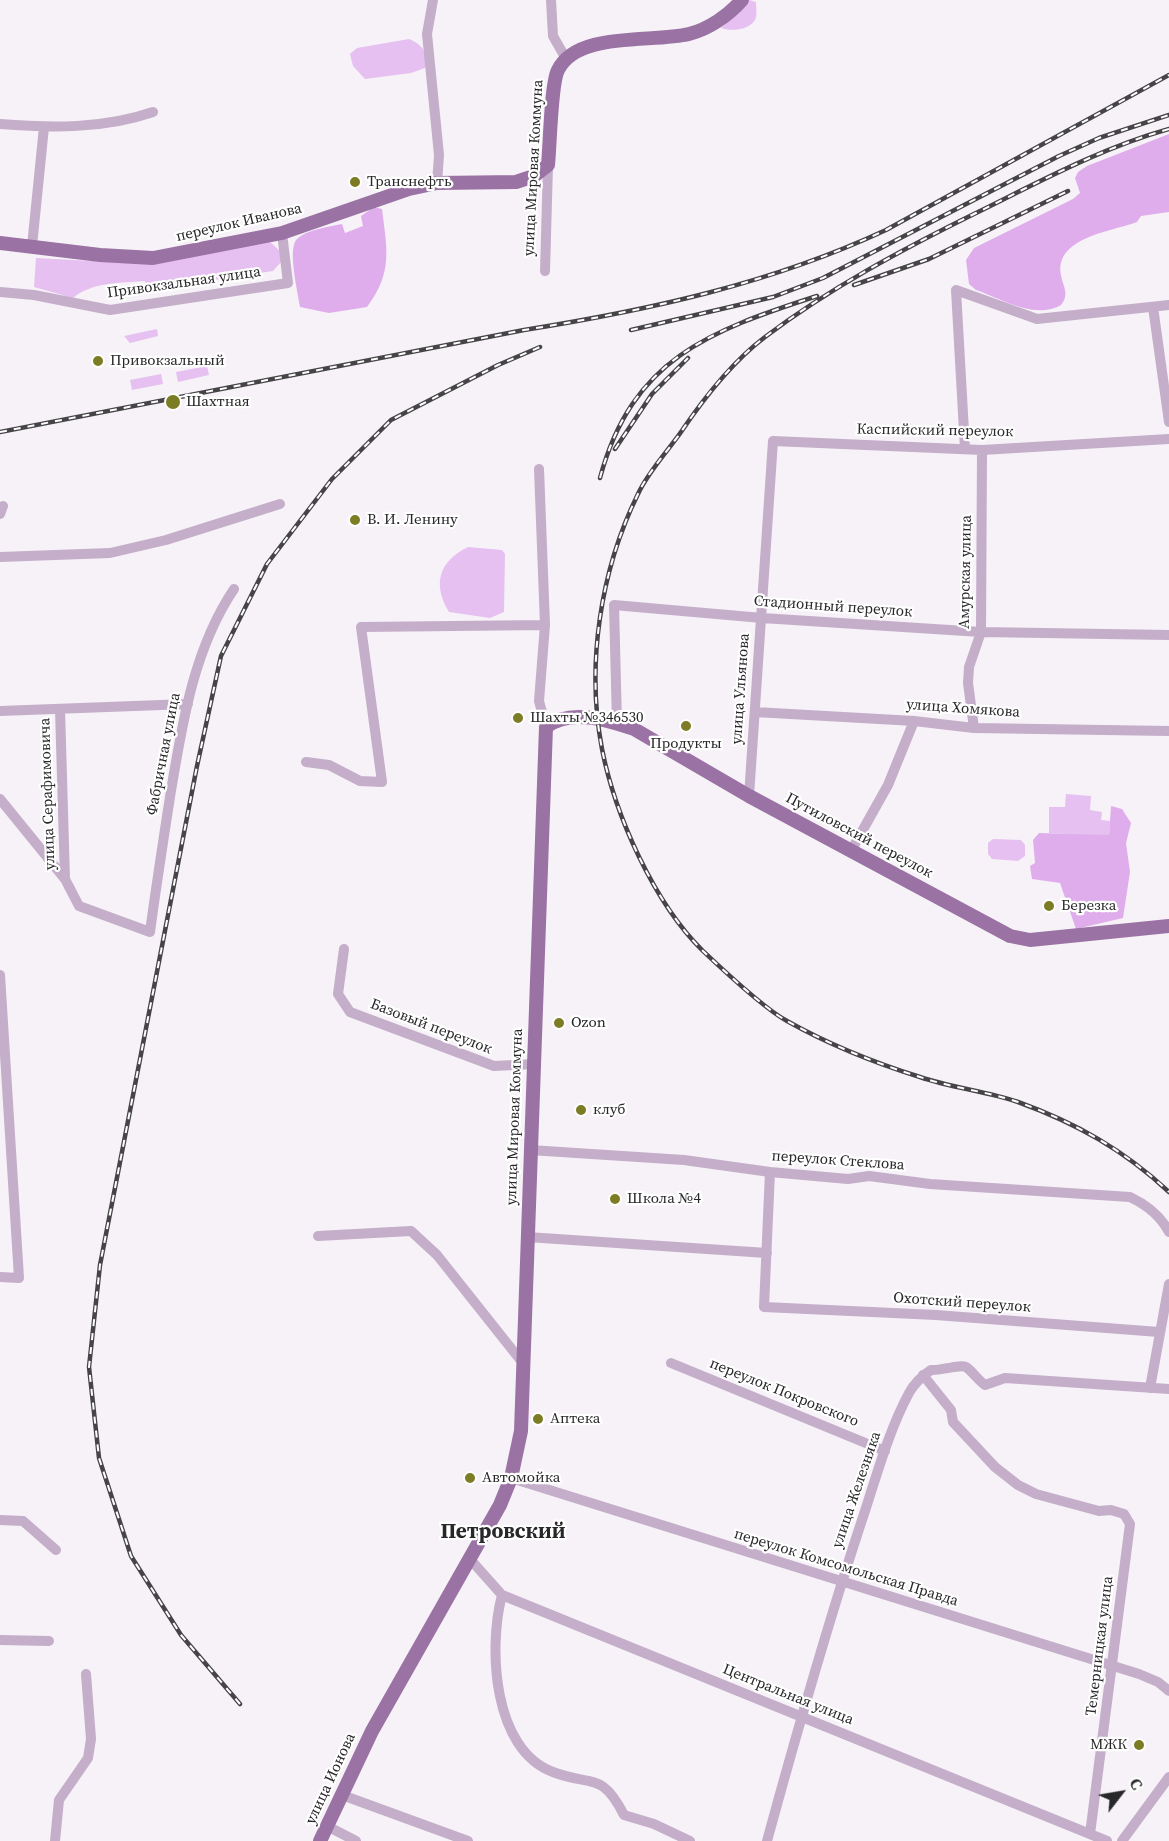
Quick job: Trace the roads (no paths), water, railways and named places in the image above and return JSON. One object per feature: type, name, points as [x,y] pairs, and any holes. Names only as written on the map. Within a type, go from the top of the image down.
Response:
[{"type":"main road","points":[[565,57],[587,45],[690,34],[721,20],[742,1]]},
{"type":"main road","name":"улица Мировая Коммуна","points":[[548,165],[556,72],[565,57]]},
{"type":"main road","name":"переулок Иванова","points":[[0,243],[100,255],[153,258],[282,233],[392,193],[437,183],[516,182],[534,176],[548,165]]},
{"type":"main road","name":"Путиловский переулок","points":[[546,727],[568,716],[634,729],[748,796],[1010,936],[1030,940],[1169,926]]},
{"type":"main road","name":"улица Мировая Коммуна","points":[[372,1731],[500,1505],[511,1478],[521,1431],[546,727]]},
{"type":"main road","name":"улица Ионова","points":[[320,1841],[372,1731]]},
{"type":"street","points":[[433,0],[428,34],[439,154],[437,183]]},
{"type":"street","points":[[551,0],[553,36],[565,57]]},
{"type":"street","points":[[0,124],[69,128],[133,119],[153,112]]},
{"type":"street","points":[[32,246],[44,127]]},
{"type":"street","name":"улица Мировая Коммуна","points":[[545,271],[548,165]]},
{"type":"street","name":"Привокзальная улица","points":[[0,292],[34,295],[82,307],[110,310],[288,283],[282,233]]},
{"type":"street","points":[[965,449],[956,290],[1037,320],[1169,305]]},
{"type":"street","points":[[1153,307],[1168,396],[1169,422]]},
{"type":"street","name":"Каспийский переулок","points":[[773,441],[982,450],[1169,439]]},
{"type":"street","name":"улица Ульянова","points":[[748,796],[773,441]]},
{"type":"street","name":"Амурская улица","points":[[974,728],[968,683],[969,667],[981,632],[982,450]]},
{"type":"street","name":"улица Мировая Коммуна","points":[[538,469],[545,625],[539,701],[546,727]]},
{"type":"street","points":[[0,558],[110,553],[166,540],[280,504]]},
{"type":"street","name":"Фабричная улица","points":[[65,879],[79,906],[150,932],[188,704],[213,624],[234,589]]},
{"type":"street","name":"Стадионный переулок","points":[[617,724],[614,605],[762,618],[981,632],[1169,635]]},
{"type":"street","points":[[306,762],[328,765],[360,781],[382,782],[361,627],[545,625]]},
{"type":"street","points":[[0,711],[188,704]]},
{"type":"street","name":"улица Серафимовича","points":[[60,709],[65,879]]},
{"type":"street","name":"улица Хомякова","points":[[755,712],[914,721],[974,728],[1169,732]]},
{"type":"street","points":[[851,851],[888,785],[914,721]]},
{"type":"street","points":[[0,799],[65,879]]},
{"type":"street","name":"Базовый переулок","points":[[344,949],[338,994],[350,1012],[494,1066],[534,1064]]},
{"type":"street","points":[[0,975],[19,1278],[0,1277]]},
{"type":"street","name":"переулок Стеклова","points":[[530,1150],[684,1160],[770,1172],[848,1179],[870,1176],[930,1184],[1130,1197],[1145,1204],[1169,1231]]},
{"type":"street","points":[[527,1237],[767,1253],[770,1172]]},
{"type":"street","points":[[318,1236],[411,1231],[437,1255],[522,1362]]},
{"type":"street","name":"Охотский переулок","points":[[767,1253],[764,1307],[936,1315],[1159,1332]]},
{"type":"street","points":[[1150,1388],[1169,1284]]},
{"type":"street","name":"переулок Покровского","points":[[671,1363],[885,1451]]},
{"type":"street","points":[[923,1375],[931,1370],[943,1371],[959,1365],[968,1368],[975,1378],[985,1385],[1005,1378],[1169,1389]]},
{"type":"street","name":"улица Железняка","points":[[767,1841],[841,1583],[885,1451],[909,1392],[923,1375]]},
{"type":"street","name":"Темерницкая улица","points":[[923,1375],[951,1410],[953,1422],[995,1467],[1036,1494],[1099,1511],[1111,1510],[1124,1514],[1130,1524],[1090,1834]]},
{"type":"street","name":"переулок Комсомольская Правда","points":[[511,1478],[1149,1678],[1169,1691]]},
{"type":"street","points":[[0,1520],[23,1521],[56,1550]]},
{"type":"street","name":"Центральная улица","points":[[470,1559],[501,1595],[1107,1841]]},
{"type":"street","points":[[501,1595],[496,1615],[499,1689],[504,1717],[527,1757],[553,1773],[594,1781],[613,1794],[624,1815],[654,1824],[690,1841]]},
{"type":"street","points":[[0,1640],[49,1641]]},
{"type":"street","points":[[54,1837],[58,1800],[88,1758],[91,1739],[87,1674]]},
{"type":"street","points":[[1122,1841],[1169,1777]]},
{"type":"street","points":[[342,1795],[468,1841]]},
{"type":"street","points":[[327,1826],[356,1841]]},
{"type":"railway","points":[[0,432],[617,314],[753,280],[798,266],[886,230],[1169,75]]},
{"type":"railway","points":[[631,330],[773,297],[823,278],[1059,156],[1099,138],[1169,115]]},
{"type":"railway","points":[[1169,129],[1071,166],[894,255],[815,302],[753,347],[719,381],[699,406],[642,486],[614,555],[600,619],[596,652],[597,717],[602,749],[616,802],[639,857],[653,883],[668,908],[703,951],[756,998],[778,1015],[803,1029],[886,1066],[932,1081],[1018,1102],[1060,1119],[1098,1139],[1135,1163],[1169,1192]]},
{"type":"railway","points":[[854,285],[929,259],[1068,191]]},
{"type":"railway","points":[[600,478],[614,437],[632,404],[654,377],[680,356],[709,338],[742,322],[817,296]]},
{"type":"railway","points":[[240,1704],[181,1635],[131,1556],[99,1458],[89,1367],[100,1265],[197,766],[221,656],[267,564],[332,479],[391,420],[498,365],[540,347]]},
{"type":"railway","points":[[615,449],[652,394],[688,358]]},
{"type":"place","name":"Транснефть","points":[[355,182]]},
{"type":"place","name":"Привокзальный","points":[[98,361]]},
{"type":"place","name":"Шахтная","points":[[173,402]]},
{"type":"place","name":"В. И. Ленину","points":[[355,520]]},
{"type":"place","name":"Шахты №346530","points":[[518,718]]},
{"type":"place","name":"Продукты","points":[[686,726]]},
{"type":"place","name":"Березка","points":[[1049,906]]},
{"type":"place","name":"Ozon","points":[[559,1023]]},
{"type":"place","name":"клуб","points":[[581,1110]]},
{"type":"place","name":"Школа №4","points":[[615,1199]]},
{"type":"place","name":"Аптека","points":[[538,1419]]},
{"type":"place","name":"Автомойка","points":[[470,1478]]},
{"type":"place","name":"МЖК","points":[[1139,1745]]},
{"type":"district","name":"Петровский","points":[[503,1533]]}]
